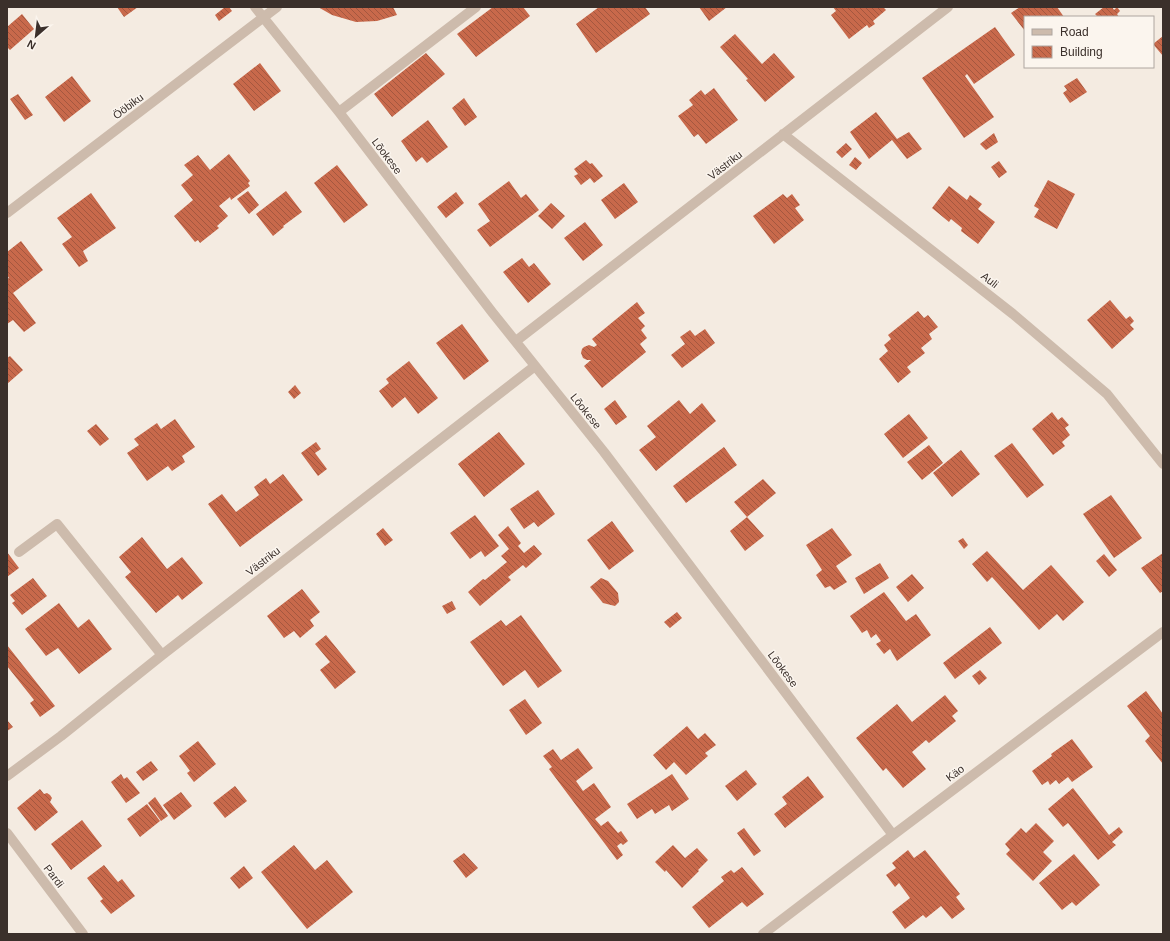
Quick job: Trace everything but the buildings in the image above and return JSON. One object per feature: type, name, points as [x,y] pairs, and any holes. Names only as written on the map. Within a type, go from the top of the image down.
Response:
[{"type":"street","name":"Lõokese","points":[[255,7],[339,112],[492,312],[604,452],[893,835]]},
{"type":"street","name":"Ööbiku","points":[[7,213],[277,7]]},
{"type":"street","points":[[339,112],[476,7]]},
{"type":"street","name":"Västriku","points":[[516,341],[948,7]]},
{"type":"street","name":"Auli","points":[[783,134],[1013,314],[1107,394],[1163,464]]},
{"type":"street","name":"Västriku","points":[[7,776],[61,736],[162,655],[535,366]]},
{"type":"street","points":[[19,552],[57,524],[162,655]]},
{"type":"street","name":"Käo","points":[[763,934],[1163,632]]},
{"type":"street","name":"Pardi","points":[[7,833],[83,934]]}]
